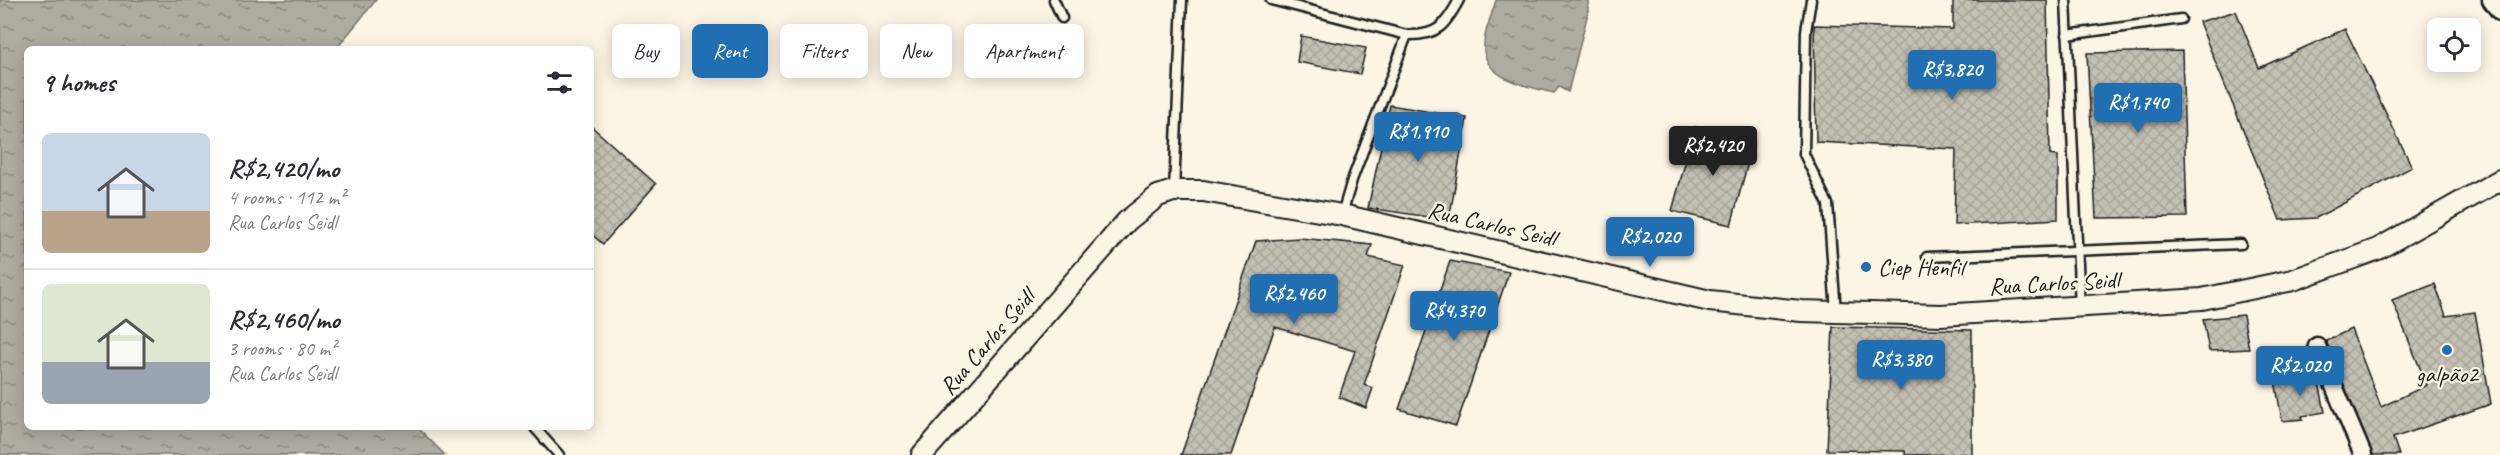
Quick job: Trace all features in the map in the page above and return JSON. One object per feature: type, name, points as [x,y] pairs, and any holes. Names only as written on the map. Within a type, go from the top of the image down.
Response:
[{"type":"street","points":[[2491,0],[2500,12]]},
{"type":"street","name":"Rua Carlos Seidl","points":[[922,455],[1127,221],[1158,196],[1173,191],[1203,191],[1342,215],[1710,301],[1836,312],[1941,315],[2202,299],[2293,280],[2378,249],[2500,180]]},
{"type":"street","points":[[2317,346],[2363,455]]},
{"type":"lane","points":[[1054,0],[1062,18]]},
{"type":"lane","points":[[1173,191],[1182,0]]},
{"type":"lane","points":[[1271,0],[1407,35],[1422,36],[1444,24],[1459,0]]},
{"type":"lane","points":[[1811,0],[1806,32],[1804,153],[1828,204],[1836,312]]},
{"type":"lane","points":[[2066,0],[2080,308]]},
{"type":"lane","points":[[2067,35],[2181,19]]},
{"type":"lane","points":[[1342,215],[1352,180],[1407,35]]},
{"type":"lane","points":[[1927,257],[2077,253],[2241,244]]},
{"type":"lane","points":[[537,430],[559,455]]},
{"type":"water","points":[[0,0],[376,0],[338,46],[24,46],[24,430],[420,430],[445,455],[0,455]]},
{"type":"water","points":[[1496,0],[1588,0],[1588,13],[1568,92],[1559,87],[1554,93],[1523,85],[1502,76],[1493,69],[1487,61],[1484,45]]},
{"type":"building","points":[[1953,0],[2047,0],[2050,155],[2058,156],[2058,219],[1954,225],[1956,149],[1816,142],[1814,25],[1953,29]]},
{"type":"building","points":[[2236,11],[2259,68],[2345,29],[2412,167],[2316,218],[2280,220],[2199,22]]},
{"type":"building","points":[[1301,36],[1366,48],[1360,74],[1297,62]]},
{"type":"building","points":[[2182,51],[2187,217],[2096,218],[2087,53]]},
{"type":"building","points":[[1390,105],[1467,118],[1449,220],[1368,208]]},
{"type":"building","points":[[1695,127],[1753,144],[1731,225],[1672,211]]},
{"type":"building","points":[[594,129],[656,184],[603,244],[594,236]]},
{"type":"building","points":[[1299,238],[1372,245],[1368,257],[1405,265],[1364,385],[1373,388],[1366,408],[1339,397],[1355,351],[1275,327],[1231,455],[1181,455],[1256,241]]},
{"type":"building","points":[[1450,261],[1509,272],[1456,426],[1399,409]]},
{"type":"building","name":"galpão2","points":[[2435,284],[2446,316],[2475,312],[2491,404],[2393,438],[2399,455],[2373,455],[2326,341],[2351,329],[2381,407],[2427,385],[2392,300]]},
{"type":"building","points":[[2243,315],[2249,349],[2209,351],[2203,319]]},
{"type":"building","points":[[1833,327],[1972,330],[1972,454],[1905,455],[1905,451],[1827,450]]},
{"type":"building","points":[[2317,372],[2325,412],[2302,416],[2303,419],[2282,421],[2275,380]]},
{"type":"place","name":"Ciep Henfil","points":[[1866,267]]},
{"type":"place","name":"galpão2","points":[[2447,350]]}]
